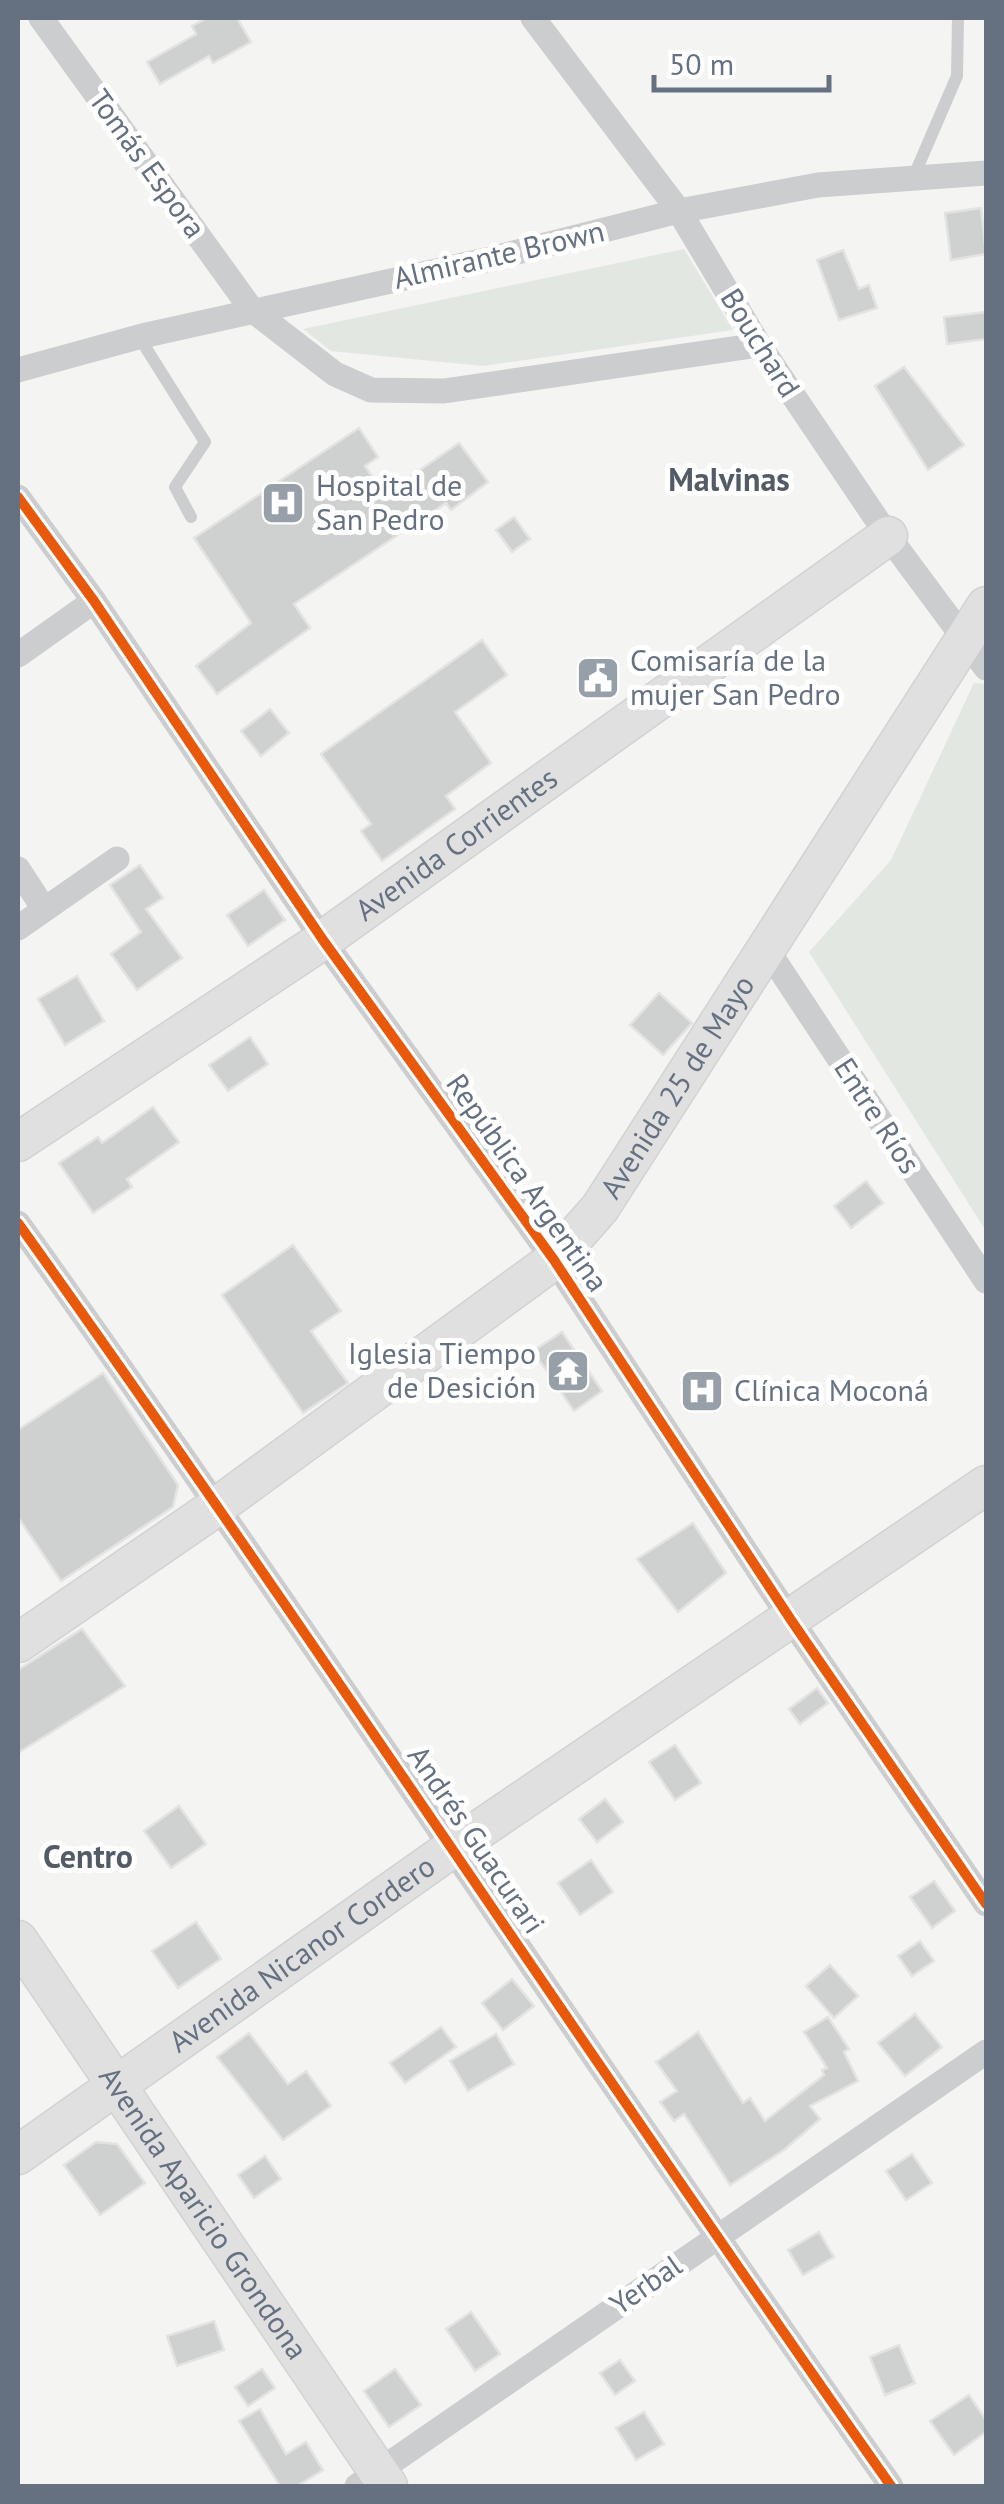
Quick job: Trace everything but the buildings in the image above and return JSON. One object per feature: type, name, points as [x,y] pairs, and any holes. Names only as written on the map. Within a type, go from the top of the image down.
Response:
[{"type":"main road","name":"Avenida Corrientes","points":[[18,1142],[322,940],[888,536]]},
{"type":"main road","name":"Avenida 25 de Mayo","points":[[18,1644],[220,1505],[554,1260],[600,1208],[768,950],[976,655],[986,606]]},
{"type":"main road","name":"Avenida Nicanor Cordero","points":[[18,2155],[452,1849],[986,1485]]},
{"type":"main road","name":"Avenida Aparicio Grondona","points":[[18,1940],[374,2482]]},
{"type":"street","name":"Tomás Espora","points":[[41,18],[252,310],[335,374],[371,390],[444,390],[760,345]]},
{"type":"street","name":"Bouchard","points":[[533,18],[679,211],[760,345],[888,536],[976,655]]},
{"type":"street","name":"Almirante Brown","points":[[18,370],[252,310],[486,260],[679,211],[818,185],[986,173]]},
{"type":"street","name":"República Argentina","points":[[18,497],[94,601],[322,940],[554,1260],[791,1620],[986,1904]]},
{"type":"street","points":[[18,655],[94,601]]},
{"type":"street","points":[[18,928],[117,859]]},
{"type":"street","points":[[18,869],[44,909]]},
{"type":"street","name":"Entre Ríos","points":[[768,950],[986,1281]]},
{"type":"street","name":"Andrés Guacurari","points":[[18,1223],[220,1505],[715,2236],[892,2486]]},
{"type":"street","name":"Yerbal","points":[[374,2482],[715,2236],[986,2052]]},
{"type":"lane","points":[[913,178],[957,76],[958,18]]},
{"type":"lane","points":[[140,337],[204,442],[175,487],[191,517]]},
{"type":"shaded area","points":[[684,249],[733,330],[483,366],[331,351],[303,329]]},
{"type":"shaded area","points":[[974,683],[986,684],[986,1231],[809,952],[891,860]]},
{"type":"cycle path","points":[[18,497],[94,601],[323,940],[554,1260],[791,1620],[986,1904]]},
{"type":"cycle path","points":[[18,1223],[239,1537],[891,2486]]},
{"type":"place","name":"Hospital de San Pedro","points":[[283,503]]},
{"type":"place","name":"Comisaría de la mujer San Pedro","points":[[598,678]]},
{"type":"place","name":"Iglesia Tiempo de Desición","points":[[568,1371]]},
{"type":"place","name":"Clínica Moconá","points":[[702,1391]]},
{"type":"district","name":"Malvinas","points":[[729,480]]},
{"type":"district","name":"Centro","points":[[88,1857]]}]
